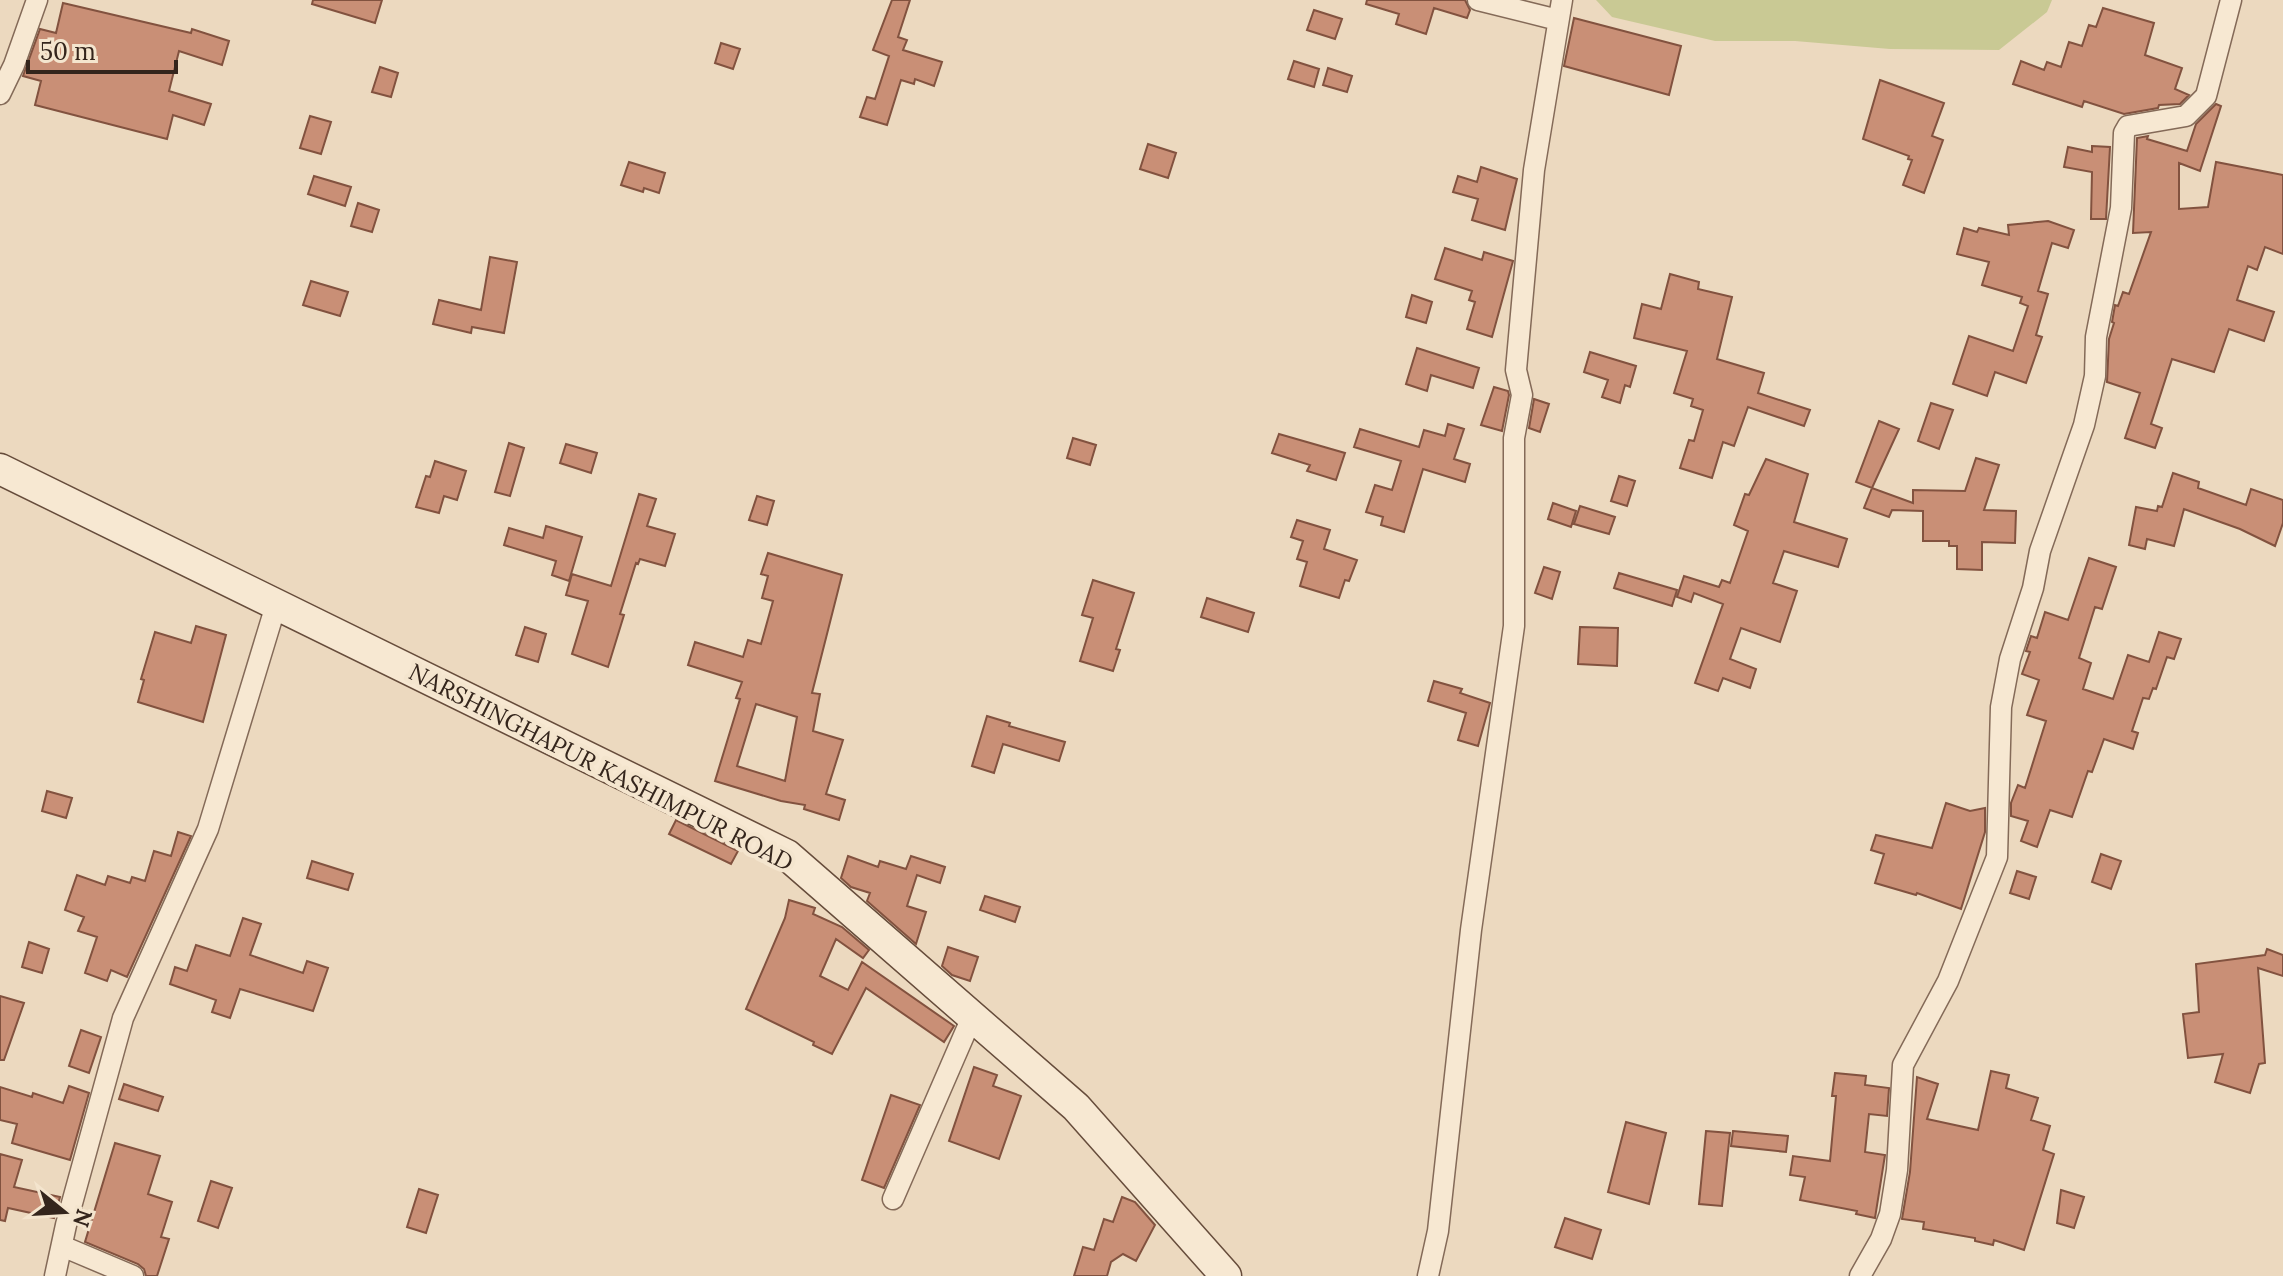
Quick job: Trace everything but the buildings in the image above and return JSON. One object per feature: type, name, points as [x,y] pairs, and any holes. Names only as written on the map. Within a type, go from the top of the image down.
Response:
[{"type":"street","points":[[0,94],[14,65],[37,0]]},
{"type":"street","points":[[1428,1276],[1438,1231],[1471,930],[1514,626],[1514,438],[1522,395],[1516,370],[1534,170],[1560,10],[1478,0]]},
{"type":"street","points":[[1860,1276],[1881,1239],[1890,1214],[1897,1170],[1903,1065],[1948,981],[1997,857],[2001,707],[2010,659],[2033,588],[2040,551],[2084,425],[2095,376],[2096,337],[2121,208],[2124,133],[2128,126],[2186,116],[2206,96],[2231,0]]},
{"type":"street","name":"NARSHINGHAPUR KASHIMPUR ROAD","points":[[0,469],[787,855],[1076,1107],[1226,1276]]},
{"type":"street","points":[[55,1276],[123,1018],[208,829],[276,605]]},
{"type":"street","points":[[893,1199],[972,1017]]},
{"type":"street","points":[[62,1246],[133,1276]]},
{"type":"green space","points":[[1596,0],[2052,0],[2047,12],[1999,50],[1890,49],[1795,41],[1715,41],[1612,17]]}]
